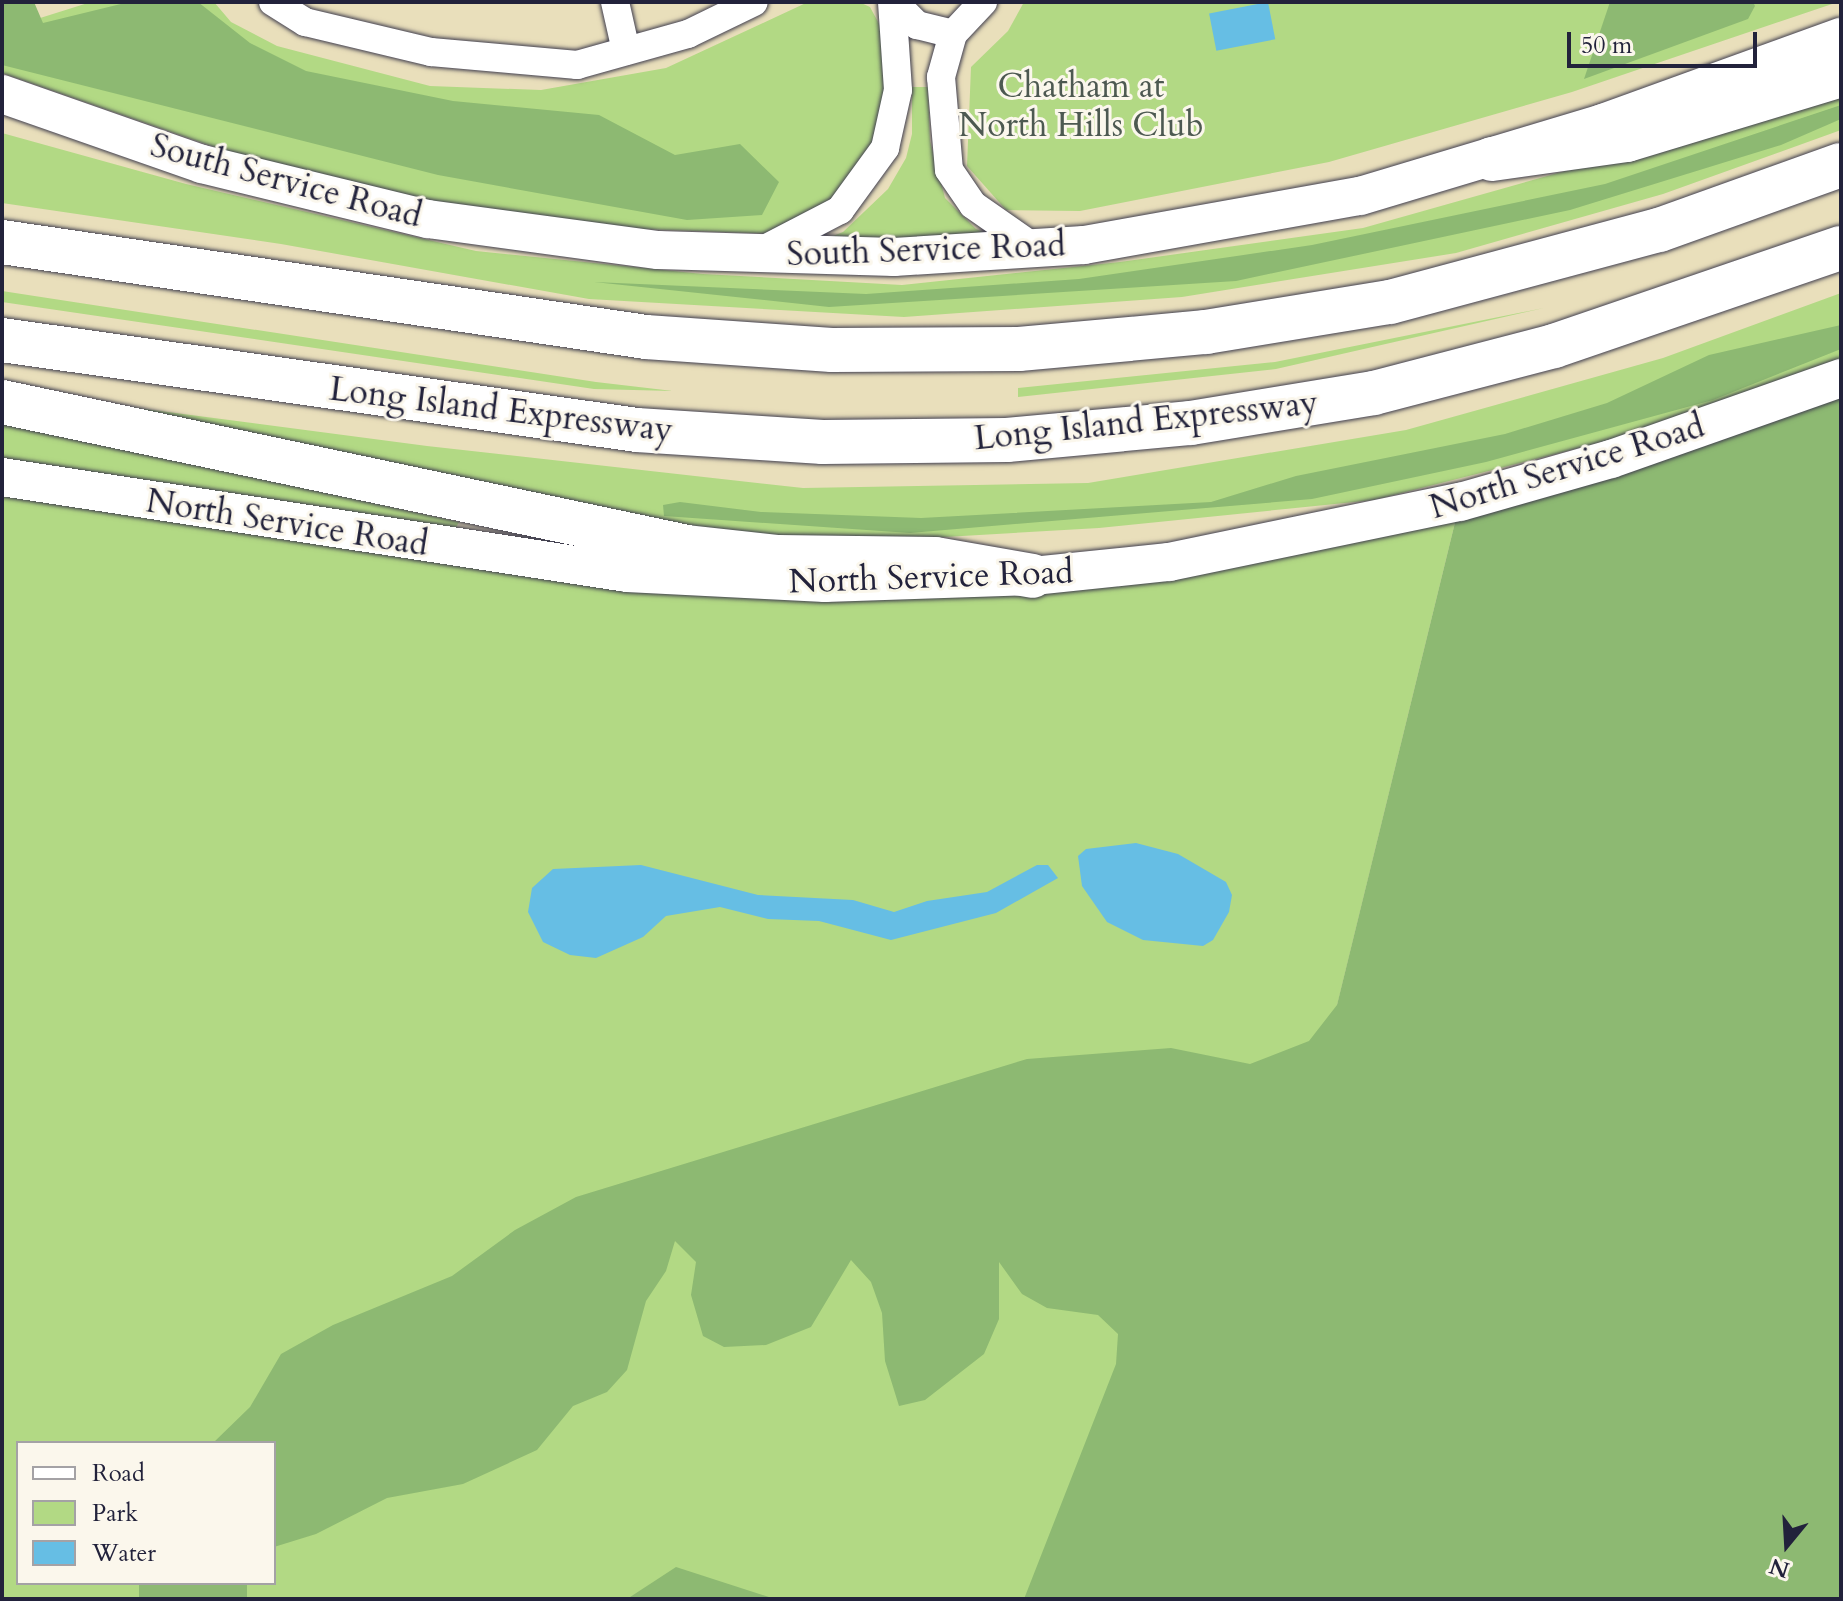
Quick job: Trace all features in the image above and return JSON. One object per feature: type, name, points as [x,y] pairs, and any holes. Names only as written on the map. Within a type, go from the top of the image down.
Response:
[{"type":"highway","points":[[1492,159],[1627,140],[1841,75]]},
{"type":"highway","points":[[2,242],[646,337],[832,350],[1019,349],[1206,332],[1390,302],[1630,239],[1841,165]]},
{"type":"highway","name":"Long Island Expressway","points":[[2,340],[637,430],[823,442],[1007,440],[1191,423],[1374,393],[1554,346],[1841,248]]},
{"type":"highway","points":[[2,402],[687,547],[778,557],[935,559],[1033,576]]},
{"type":"main road","name":"South Service Road","points":[[2,94],[202,164],[382,210],[568,241],[751,255],[894,257],[1036,249],[1172,232],[1298,209],[1492,159],[1841,37]]},
{"type":"main road","name":"North Service Road","points":[[2,477],[627,573],[825,583],[1033,576],[1169,562],[1460,502],[1611,459],[1841,378]]},
{"type":"street","points":[[273,2],[305,22],[431,52],[577,65],[688,34],[754,2]]},
{"type":"street","points":[[615,2],[626,51]]},
{"type":"street","points":[[893,2],[917,25],[953,34]]},
{"type":"street","points":[[751,255],[840,210],[885,148],[898,90],[893,2]]},
{"type":"street","points":[[983,2],[953,34],[941,77],[949,170],[973,205],[1036,249]]},
{"type":"green space","points":[[2,2],[37,19],[91,2],[214,2],[231,22],[277,46],[430,86],[541,90],[666,68],[808,2],[859,2],[870,7],[885,35],[888,88],[869,161],[818,217],[779,234],[642,229],[433,206],[275,168],[2,73]]},
{"type":"green space","points":[[2,2],[34,2],[43,23],[129,2],[198,2],[250,43],[306,71],[453,101],[599,115],[675,155],[740,144],[779,182],[762,215],[687,220],[438,175],[2,65]]},
{"type":"green space","name":"Chatham at North Hills Club","points":[[1024,2],[1838,2],[1572,92],[1329,162],[1080,211],[1006,210],[967,166],[971,67],[1008,31]]},
{"type":"green space","points":[[1610,2],[1753,2],[1755,6],[1748,19],[1584,79]]},
{"type":"green space","points":[[912,87],[928,87],[930,141],[945,198],[976,229],[1007,243],[808,246],[843,232],[888,189],[906,158],[912,134]]},
{"type":"green space","points":[[1841,93],[1841,130],[1663,194],[1456,253],[1182,297],[904,317],[589,299],[281,244],[2,203],[2,133],[186,184],[476,251],[703,274],[902,285],[1120,262],[1363,228]]},
{"type":"green space","points":[[1841,105],[1841,119],[1781,145],[1570,210],[1236,281],[829,307],[594,282],[866,294],[1079,279],[1312,245],[1605,184]]},
{"type":"green space","points":[[2,291],[596,382],[673,391],[594,389],[2,302]]},
{"type":"green space","points":[[1841,293],[1841,360],[1630,435],[1374,500],[1099,528],[790,546],[7,391],[427,446],[803,488],[1088,483],[1406,430],[1663,358]]},
{"type":"green space","points":[[1544,308],[1276,369],[1018,397],[1018,388],[1275,362]]},
{"type":"green space","points":[[1841,325],[1841,349],[1713,400],[1486,462],[1312,499],[910,533],[664,516],[663,505],[680,502],[761,512],[921,518],[1211,502],[1296,476],[1505,434],[1607,403],[1709,355]]},
{"type":"green space","points":[[1841,378],[1841,1599],[1024,1599],[1116,1364],[1118,1334],[1098,1315],[1047,1308],[1022,1294],[999,1262],[999,1319],[984,1354],[925,1400],[899,1406],[885,1361],[882,1313],[871,1282],[851,1260],[811,1327],[766,1345],[724,1347],[703,1336],[691,1295],[696,1262],[675,1241],[666,1271],[646,1301],[627,1370],[607,1392],[573,1406],[537,1450],[463,1484],[387,1498],[316,1534],[276,1546],[276,1441],[215,1441],[250,1407],[281,1354],[333,1325],[452,1276],[515,1230],[576,1197],[1027,1059],[1171,1048],[1250,1064],[1309,1041],[1337,1005],[1460,502]]},
{"type":"green space","points":[[2,421],[459,522],[454,531],[2,460]]},
{"type":"green space","points":[[2,477],[292,523],[922,582],[1460,502],[1192,1599],[2,1599]]},
{"type":"green space","points":[[676,1567],[775,1599],[627,1599]]},
{"type":"green space","points":[[139,1585],[247,1585],[247,1599],[139,1599]]},
{"type":"water","points":[[1268,2],[1275,39],[1216,51],[1209,13]]},
{"type":"water","points":[[1136,843],[1178,854],[1226,882],[1232,895],[1229,912],[1213,940],[1203,946],[1143,940],[1107,922],[1082,886],[1078,856],[1086,849]]},
{"type":"water","points":[[641,865],[758,895],[853,900],[894,912],[927,901],[987,892],[1037,865],[1048,865],[1058,878],[996,913],[891,940],[819,921],[768,919],[720,907],[666,916],[643,937],[596,958],[570,955],[543,942],[528,912],[532,888],[553,869]]}]
